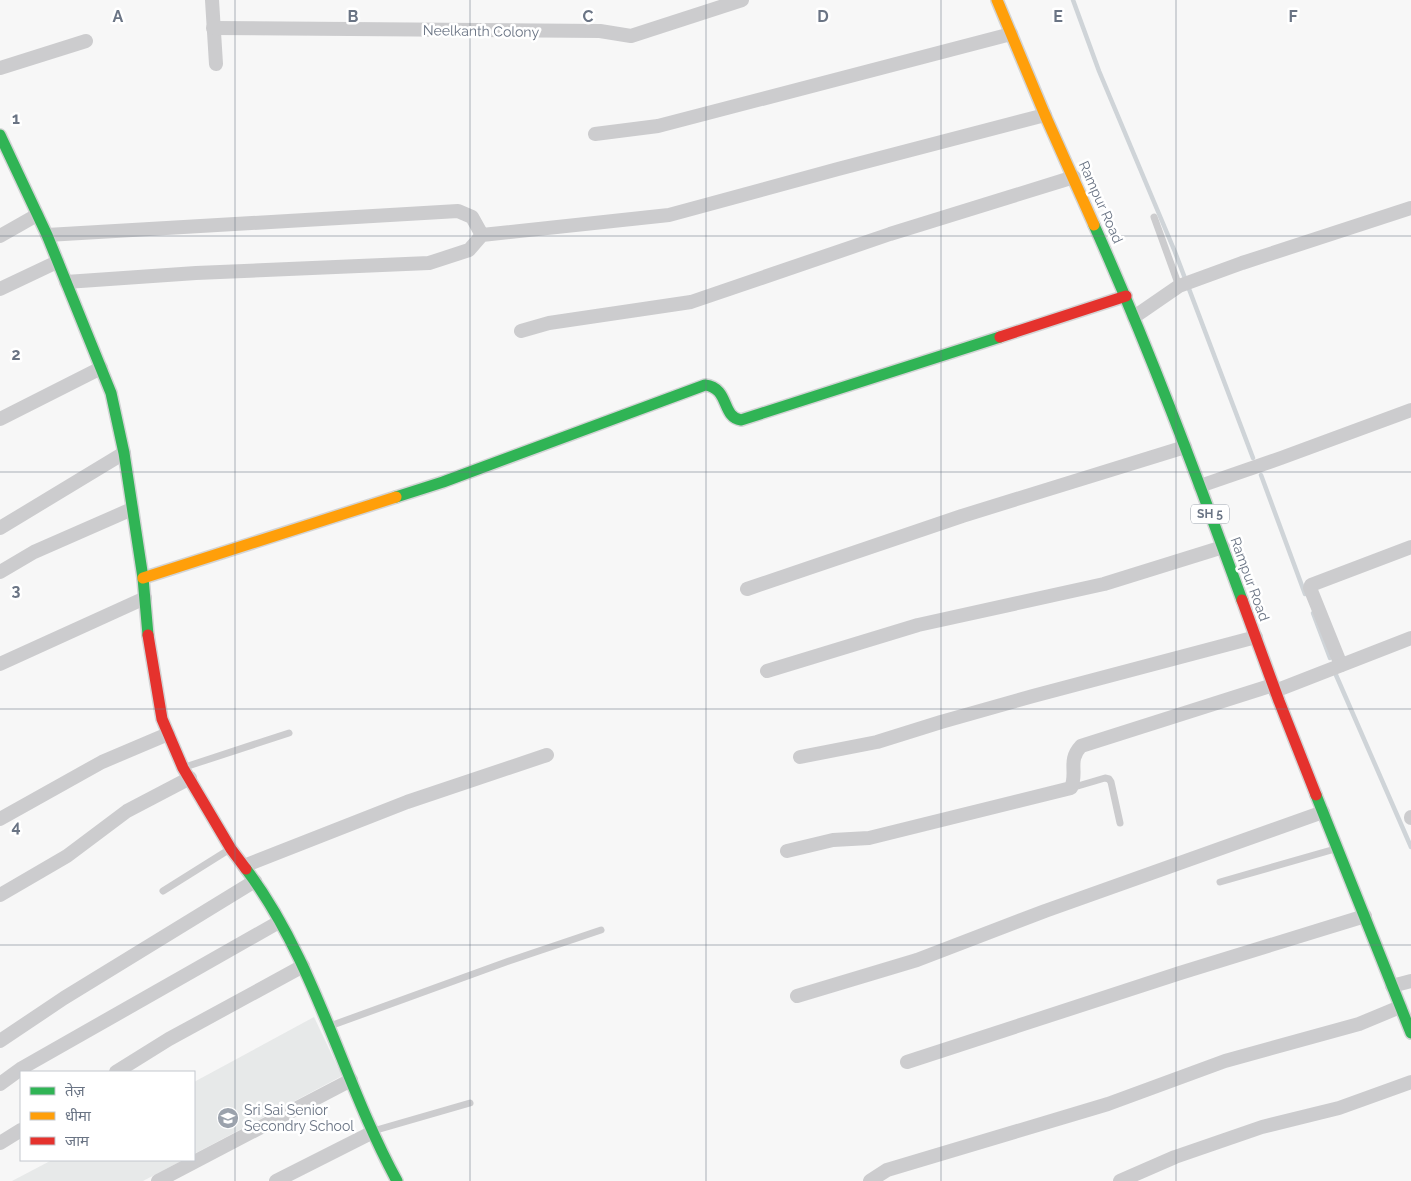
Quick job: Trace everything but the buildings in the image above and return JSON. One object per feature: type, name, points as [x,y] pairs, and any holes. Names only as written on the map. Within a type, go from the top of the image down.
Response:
[{"type":"street","points":[[212,0],[216,64]]},
{"type":"street","name":"Neelkanth Colony","points":[[214,28],[577,32],[600,30],[631,36],[742,0]]},
{"type":"street","name":"Rampur Road","points":[[996,0],[1126,296],[1200,486],[1274,688],[1411,1033]]},
{"type":"street","points":[[595,134],[658,126],[1011,34]]},
{"type":"street","points":[[0,68],[86,41]]},
{"type":"street","points":[[66,282],[196,273],[429,263],[468,250],[482,234],[669,215],[838,168],[1045,115]]},
{"type":"street","points":[[0,135],[6,162],[47,235],[111,393],[124,453],[143,578],[148,635],[162,719],[187,773],[230,849],[255,881],[303,966],[373,1132],[385,1159],[398,1181]]},
{"type":"street","points":[[521,331],[549,323],[691,302],[890,234],[1074,177]]},
{"type":"street","points":[[1134,317],[1185,284],[1242,263],[1411,208]]},
{"type":"street","points":[[47,235],[458,211],[472,217],[482,234]]},
{"type":"street","points":[[0,236],[37,215]]},
{"type":"street","points":[[0,289],[57,262]]},
{"type":"street","points":[[143,578],[443,482],[705,386],[713,385],[719,390],[731,416],[741,420],[1126,296]]},
{"type":"street","points":[[0,419],[101,368]]},
{"type":"street","points":[[1200,486],[1411,410]]},
{"type":"street","points":[[748,589],[962,516],[1185,447]]},
{"type":"street","points":[[0,528],[124,453]]},
{"type":"street","points":[[0,572],[34,552],[132,509]]},
{"type":"street","points":[[767,671],[918,625],[1104,584],[1223,547]]},
{"type":"street","points":[[1341,664],[1310,588],[1311,585],[1411,548]]},
{"type":"street","points":[[0,664],[145,598]]},
{"type":"street","points":[[800,757],[877,742],[1005,704],[1256,637]]},
{"type":"street","points":[[787,852],[833,840],[869,838],[1071,788],[1073,783],[1073,757],[1081,746],[1274,688],[1411,638]]},
{"type":"street","points":[[0,819],[102,762],[168,734]]},
{"type":"street","points":[[244,866],[407,802],[547,755]]},
{"type":"street","points":[[0,894],[67,856],[127,811],[187,773]]},
{"type":"street","points":[[797,996],[917,960],[1055,908],[1324,812]]},
{"type":"street","points":[[0,1041],[64,998],[255,881]]},
{"type":"street","points":[[907,1062],[1180,973],[1365,916]]},
{"type":"street","points":[[0,1084],[22,1068],[279,922]]},
{"type":"street","points":[[118,1071],[169,1040],[303,966]]},
{"type":"street","points":[[1392,986],[1411,981]]},
{"type":"street","points":[[870,1181],[887,1170],[1108,1104],[1224,1061],[1359,1024],[1400,1007]]},
{"type":"street","points":[[158,1181],[351,1080]]},
{"type":"street","points":[[1120,1181],[1175,1157],[1253,1130],[1339,1108],[1411,1082]]},
{"type":"street","points":[[0,1143],[20,1131]]},
{"type":"street","points":[[276,1181],[373,1132]]},
{"type":"lane","points":[[1154,217],[1185,284]]},
{"type":"lane","points":[[187,773],[289,733]]},
{"type":"lane","points":[[1071,788],[1105,778],[1109,779],[1112,782],[1120,823]]},
{"type":"lane","points":[[1220,882],[1338,848]]},
{"type":"lane","points":[[163,891],[230,849]]},
{"type":"lane","points":[[328,1026],[601,930]]},
{"type":"lane","points":[[373,1132],[470,1103]]},
{"type":"shaded area","name":"Sri Sai Senior Secondry School","points":[[314,1017],[342,1076],[195,1153],[195,1081]]},
{"type":"shaded area","points":[[50,1161],[181,1161],[143,1181],[12,1181]]},
{"type":"waterway","points":[[1073,0],[1099,71],[1175,252],[1253,458]]},
{"type":"waterway","points":[[1261,475],[1305,594]]},
{"type":"waterway","points":[[1313,613],[1330,658]]},
{"type":"waterway","points":[[1336,675],[1411,847]]},
{"type":"traffic: fast","points":[[0,135],[47,235],[111,393],[124,453],[143,578],[148,635]]},
{"type":"traffic: fast","points":[[1094,225],[1153,364],[1242,600]]},
{"type":"traffic: fast","points":[[396,497],[443,482],[705,385],[713,387],[718,391],[730,414],[741,420],[1000,337]]},
{"type":"traffic: fast","points":[[1316,795],[1411,1033]]},
{"type":"traffic: fast","points":[[246,869],[270,905],[310,982],[360,1103],[397,1181]]},
{"type":"traffic: slow","points":[[997,0],[1094,225]]},
{"type":"traffic: slow","points":[[143,578],[396,497]]},
{"type":"traffic: jam","points":[[1000,337],[1126,296]]},
{"type":"traffic: jam","points":[[1242,600],[1316,795]]},
{"type":"traffic: jam","points":[[148,635],[162,719],[183,768],[231,849],[246,869]]},
{"type":"place","name":"Sri Sai Senior Secondry School","points":[[228,1118]]}]
